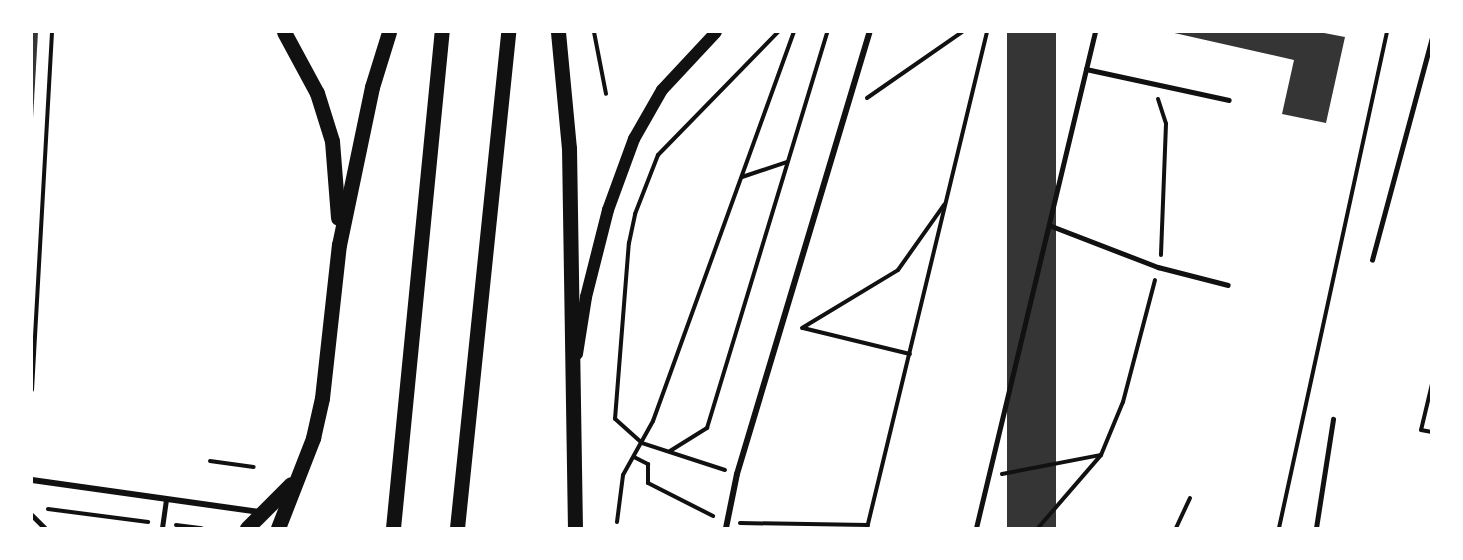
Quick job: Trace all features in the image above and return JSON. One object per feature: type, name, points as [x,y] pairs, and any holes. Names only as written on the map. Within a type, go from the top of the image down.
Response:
[{"type":"main road","points":[[284,32],[317,93],[332,141],[339,245]]},
{"type":"main road","points":[[276,528],[302,469],[322,398],[339,245],[372,87],[389,32]]},
{"type":"main road","points":[[393,528],[442,32]]},
{"type":"main road","points":[[457,528],[508,32]]},
{"type":"main road","points":[[558,32],[569,148],[576,364],[577,528]]},
{"type":"main road","points":[[576,364],[586,297],[605,220],[634,139],[662,90],[716,32]]},
{"type":"main road","points":[[247,528],[264,513],[302,469]]},
{"type":"street","points":[[726,528],[737,474],[870,32]]},
{"type":"street","points":[[32,480],[264,513]]},
{"type":"lane","points":[[977,528],[1095,32]]},
{"type":"lane","points":[[1372,260],[1431,38]]},
{"type":"lane","points":[[1086,69],[1229,100]]},
{"type":"lane","points":[[1049,225],[1158,267],[1228,285]]},
{"type":"lane","points":[[1316,528],[1333,419]]},
{"type":"lane","points":[[162,526],[166,500]]},
{"type":"lane","points":[[264,513],[276,528]]},
{"type":"lane","points":[[32,514],[45,528]]},
{"type":"path","points":[[32,390],[52,32]]},
{"type":"path","points":[[594,32],[606,94]]},
{"type":"path","points":[[737,474],[642,443],[615,419],[629,243],[635,214],[658,155],[674,134],[778,32]]},
{"type":"path","points":[[616,522],[623,475],[654,421],[794,32]]},
{"type":"path","points":[[670,452],[707,428],[827,32]]},
{"type":"path","points":[[846,113],[962,32]]},
{"type":"path","points":[[867,528],[987,32]]},
{"type":"path","points":[[1279,528],[1387,32]]},
{"type":"path","points":[[1038,528],[1101,455],[1122,402],[1158,267],[1164,243],[1166,124],[1153,84]]},
{"type":"path","points":[[741,178],[787,162]]},
{"type":"path","points":[[802,328],[898,270],[946,202]]},
{"type":"path","points":[[782,324],[910,354]]},
{"type":"path","points":[[1431,384],[1421,430],[1431,432]]},
{"type":"path","points":[[988,477],[1101,455]]},
{"type":"path","points":[[210,461],[254,467]]},
{"type":"path","points":[[1176,528],[1190,498]]},
{"type":"path","points":[[42,508],[162,526],[202,528]]},
{"type":"building","points":[[32,32],[38,32],[33,118],[32,118]]},
{"type":"building","points":[[1007,32],[1056,32],[1056,528],[1007,528]]},
{"type":"building","points":[[1170,32],[1319,32],[1345,37],[1326,123],[1282,114],[1294,60]]}]
